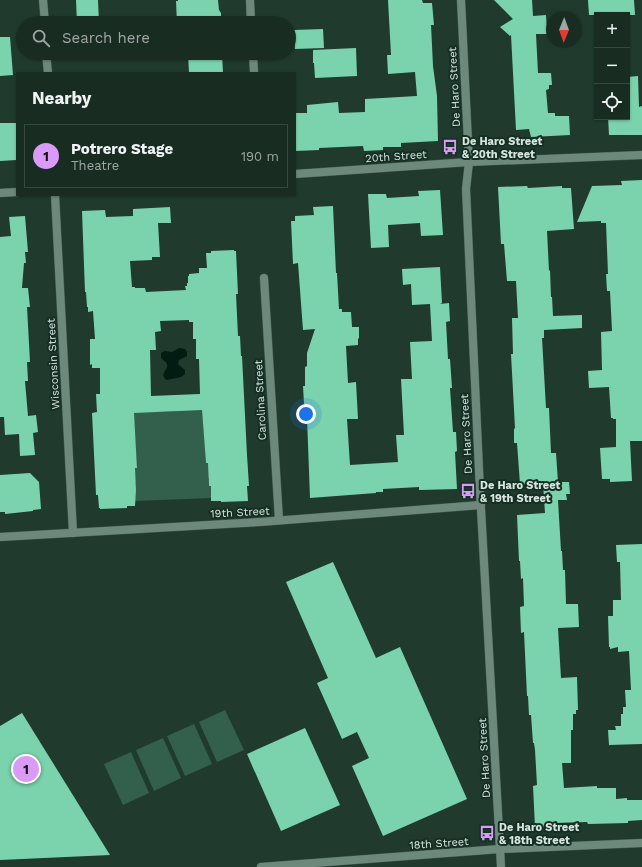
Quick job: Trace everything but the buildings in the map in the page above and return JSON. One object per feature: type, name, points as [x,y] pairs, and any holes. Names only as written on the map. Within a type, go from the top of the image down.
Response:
[{"type":"street","points":[[43,0],[44,16]]},
{"type":"street","points":[[250,0],[251,16]]},
{"type":"street","name":"De Haro Street","points":[[461,0],[469,162],[466,189],[481,505],[502,867]]},
{"type":"street","points":[[47,60],[48,72]]},
{"type":"street","points":[[253,60],[254,72]]},
{"type":"street","name":"20th Street","points":[[296,174],[469,162],[642,155]]},
{"type":"street","points":[[0,193],[16,192]]},
{"type":"street","name":"Wisconsin Street","points":[[55,196],[73,533]]},
{"type":"street","name":"Carolina Street","points":[[264,278],[279,520]]},
{"type":"street","name":"19th Street","points":[[0,537],[279,520],[481,505]]},
{"type":"street","name":"18th Street","points":[[261,867],[299,866],[500,849],[642,843]]},
{"type":"green space","points":[[202,407],[206,463],[210,463],[210,477],[208,478],[209,486],[211,486],[211,498],[135,501],[136,482],[134,482],[134,468],[137,468],[133,411],[178,411],[178,409]]},
{"type":"green space","points":[[225,710],[244,750],[217,762],[199,722]]},
{"type":"green space","points":[[194,724],[212,764],[185,776],[167,736]]},
{"type":"green space","points":[[163,738],[181,778],[154,791],[136,750]]},
{"type":"green space","points":[[131,752],[149,793],[123,805],[104,764]]},
{"type":"shaded area","points":[[179,348],[185,349],[187,352],[187,356],[179,360],[178,363],[185,370],[185,374],[181,377],[167,380],[163,375],[167,365],[161,358],[161,353],[165,351],[172,352]]},
{"type":"place","name":"De Haro Street & 20th Street","points":[[450,147]]},
{"type":"place","name":"De Haro Street & 19th Street","points":[[468,491]]},
{"type":"place","name":"Potrero Stage","points":[[26,769]]},
{"type":"place","name":"De Haro Street & 18th Street","points":[[487,833]]}]
